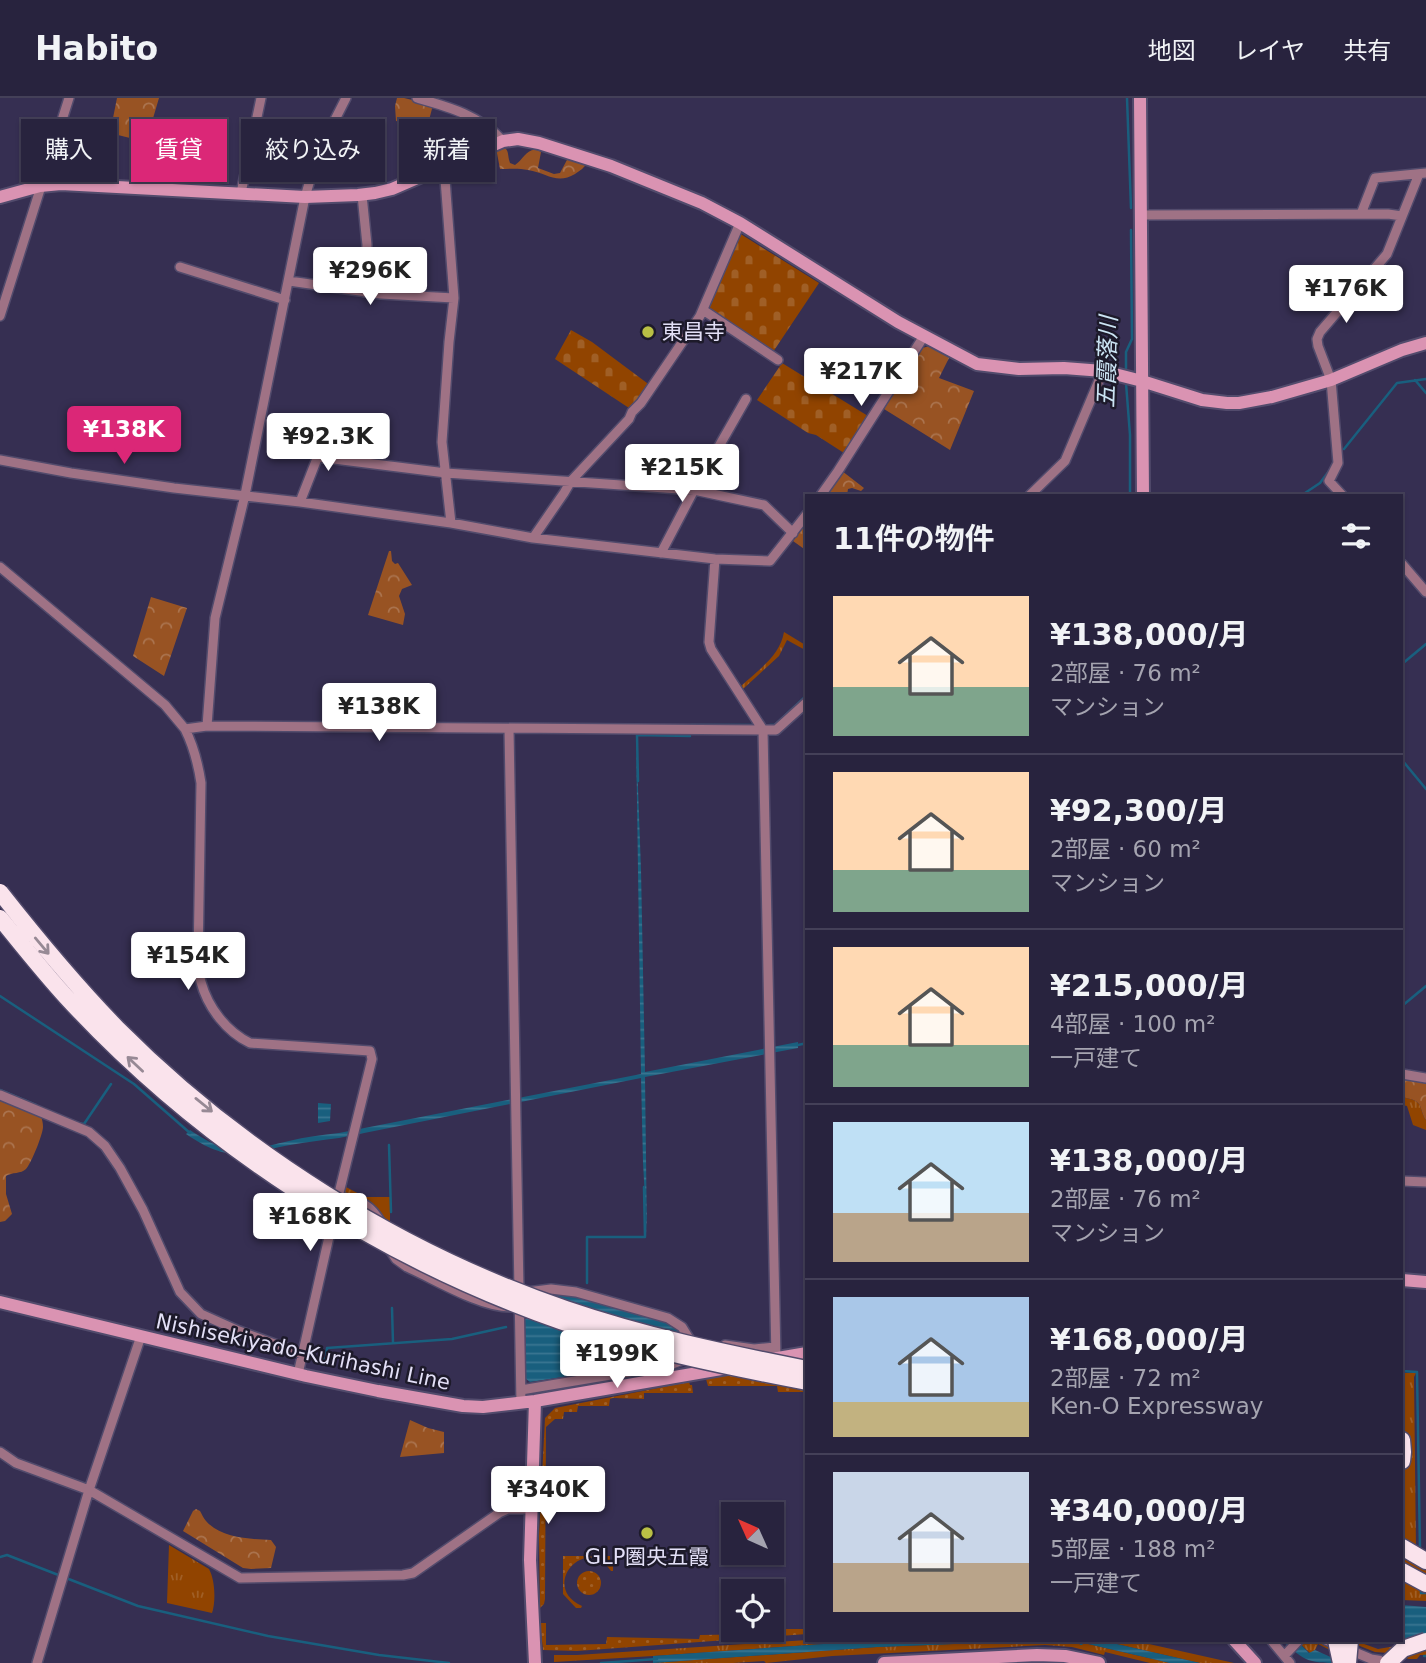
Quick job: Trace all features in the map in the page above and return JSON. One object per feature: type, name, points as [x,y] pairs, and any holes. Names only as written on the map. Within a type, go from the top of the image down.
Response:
[{"type":"highway","points":[[0,892],[79,989],[159,1068],[240,1135],[364,1216],[491,1280],[565,1309],[662,1338],[805,1369]]},
{"type":"highway","points":[[0,918],[68,999],[150,1078],[232,1145],[356,1227],[485,1292],[560,1321],[633,1344],[805,1382]]},
{"type":"highway","points":[[1403,1547],[1426,1561]]},
{"type":"highway","points":[[1403,1558],[1426,1570]]},
{"type":"highway","points":[[1403,1571],[1426,1584]]},
{"type":"highway","points":[[1388,1663],[1403,1649],[1426,1641]]},
{"type":"highway","points":[[1336,1642],[1341,1663]]},
{"type":"highway","points":[[1348,1663],[1350,1642]]},
{"type":"highway","points":[[1354,1663],[1356,1642]]},
{"type":"street","points":[[0,316],[69,98]]},
{"type":"street","points":[[240,193],[261,98]]},
{"type":"street","points":[[207,726],[215,618],[245,495],[305,197],[318,153],[346,98]]},
{"type":"street","points":[[417,98],[456,109],[492,129],[503,141]]},
{"type":"street","points":[[1140,98],[1140,380],[1143,494]]},
{"type":"street","points":[[495,144],[518,139],[539,143],[611,166],[702,203],[740,223],[898,322],[977,364],[1018,369],[1064,368],[1110,372],[1202,400],[1253,402],[1331,380],[1402,350],[1426,343]]},
{"type":"street","points":[[1361,214],[1375,178],[1423,173]]},
{"type":"street","points":[[1341,494],[1329,481],[1338,463],[1331,380],[1317,339],[1320,332],[1387,254],[1423,173]]},
{"type":"street","points":[[0,197],[40,186],[61,184],[305,197],[362,195],[392,189],[408,182]]},
{"type":"street","points":[[445,182],[454,298],[442,442],[451,523]]},
{"type":"street","points":[[362,195],[368,244],[364,292]]},
{"type":"street","points":[[1141,215],[1402,216]]},
{"type":"street","points":[[533,538],[571,481],[629,419],[703,310],[740,223]]},
{"type":"street","points":[[180,267],[285,300]]},
{"type":"street","points":[[289,281],[364,292],[454,298]]},
{"type":"street","points":[[703,310],[778,360]]},
{"type":"street","points":[[822,494],[924,336]]},
{"type":"street","points":[[1031,494],[1065,461],[1110,372]]},
{"type":"street","points":[[661,553],[746,399]]},
{"type":"street","points":[[300,502],[327,433]]},
{"type":"street","points":[[318,457],[446,472],[694,490],[764,505],[793,533]]},
{"type":"street","points":[[0,460],[174,488],[451,523],[533,538],[715,559],[770,561],[805,517]]},
{"type":"street","points":[[509,729],[521,1397],[670,1365],[685,1360],[696,1350],[714,1344],[775,1353],[763,730],[709,642],[715,559]]},
{"type":"street","points":[[1403,565],[1426,592]]},
{"type":"street","points":[[0,567],[165,705],[185,729],[195,754],[201,783],[198,960],[200,982],[213,1010],[240,1038],[250,1043],[370,1051],[372,1059],[298,1374]]},
{"type":"street","points":[[185,729],[207,726],[776,730],[805,704]]},
{"type":"street","points":[[1403,1074],[1426,1078]]},
{"type":"street","points":[[0,1095],[89,1132],[105,1146],[143,1210],[180,1292],[201,1314],[302,1354]]},
{"type":"street","points":[[1403,1181],[1426,1182]]},
{"type":"street","points":[[338,1197],[361,1202],[376,1213],[382,1224],[389,1251],[407,1267],[491,1305],[519,1307]]},
{"type":"street","points":[[1403,1280],[1426,1282]]},
{"type":"street","points":[[519,1292],[551,1289],[576,1292],[668,1318],[682,1327],[696,1350]]},
{"type":"street","name":"Nishisekiyado-Kurihashi Line","points":[[0,1302],[298,1374],[443,1404],[483,1407],[521,1397],[535,1401],[775,1353],[805,1353]]},
{"type":"street","points":[[37,1663],[89,1490],[141,1336]]},
{"type":"street","points":[[535,1401],[530,1560],[535,1657]]},
{"type":"street","points":[[0,1452],[16,1463],[89,1490],[240,1578],[413,1573],[499,1513],[508,1509],[533,1509]]},
{"type":"street","points":[[1236,1642],[1255,1663]]},
{"type":"street","points":[[1273,1642],[1287,1659],[1297,1642]]},
{"type":"street","points":[[1331,1642],[1371,1658],[1397,1663]]},
{"type":"street","points":[[884,1663],[1065,1656],[1099,1663]]},
{"type":"green space","points":[[117,98],[159,98],[153,119],[131,119],[131,138],[117,135],[117,119],[113,119]]},
{"type":"green space","points":[[397,98],[433,105],[429,119],[399,119],[399,122],[396,121]]},
{"type":"green space","points":[[502,146],[507,151],[510,163],[515,165],[530,151],[541,152],[538,168],[554,174],[560,173],[568,158],[587,163],[575,174],[563,178],[525,169],[500,169],[496,148]]},
{"type":"green space","points":[[739,233],[819,283],[773,352],[708,310]]},
{"type":"green space","points":[[571,330],[592,342],[651,386],[633,409],[555,359]]},
{"type":"green space","points":[[930,346],[950,356],[939,378],[974,391],[950,450],[884,409],[922,348]]},
{"type":"green space","points":[[782,363],[868,416],[844,453],[757,400]]},
{"type":"green space","points":[[842,471],[864,488],[861,491],[848,489],[847,494],[826,494]]},
{"type":"green space","points":[[805,525],[805,550],[793,541]]},
{"type":"green space","points":[[389,551],[392,561],[398,563],[412,585],[402,589],[399,596],[405,614],[403,625],[368,615]]},
{"type":"green space","points":[[151,597],[187,608],[164,676],[133,656]]},
{"type":"green space","points":[[784,632],[805,645],[805,650],[787,640],[779,656],[743,689],[741,686],[773,655]]},
{"type":"green space","points":[[1403,1077],[1426,1083],[1426,1120],[1419,1103],[1403,1097]]},
{"type":"green space","points":[[1403,1097],[1419,1103],[1426,1120],[1426,1130],[1413,1125],[1407,1106],[1403,1105]]},
{"type":"green space","points":[[0,1098],[41,1116],[43,1127],[26,1169],[6,1176],[6,1194],[12,1214],[0,1222]]},
{"type":"green space","points":[[346,1187],[365,1197],[390,1197],[390,1225],[370,1205],[344,1195]]},
{"type":"green space","points":[[1403,1373],[1416,1373],[1416,1551],[1426,1557],[1426,1601],[1403,1600],[1403,1478],[1406,1443],[1403,1424]]},
{"type":"green space","points":[[728,1375],[805,1392],[778,1392],[777,1386],[708,1386],[706,1379]]},
{"type":"green space","points":[[689,1382],[693,1393],[644,1393],[644,1399],[610,1399],[609,1406],[578,1406],[577,1412],[564,1412],[563,1419],[555,1419],[546,1427],[545,1599],[540,1608],[539,1536],[545,1418],[555,1408]]},
{"type":"green space","points":[[410,1420],[444,1432],[444,1453],[400,1457]]},
{"type":"green space","points":[[196,1509],[212,1527],[220,1531],[236,1536],[271,1540],[276,1547],[271,1568],[243,1568],[183,1531]]},
{"type":"green space","points":[[169,1545],[209,1569],[214,1591],[212,1613],[167,1603]]},
{"type":"green space","points":[[563,1556],[610,1556],[610,1560],[613,1560],[613,1571],[601,1561],[589,1558],[579,1560],[571,1567],[565,1577],[565,1587],[581,1608],[576,1608],[563,1594]]},
{"type":"green space","points":[[589,1571],[598,1574],[601,1583],[598,1592],[589,1595],[580,1592],[577,1583],[580,1574]]},
{"type":"green space","points":[[540,1623],[546,1623],[546,1645],[606,1644],[607,1637],[699,1639],[700,1635],[721,1635],[721,1640],[577,1651],[543,1650]]},
{"type":"green space","points":[[784,1629],[805,1629],[805,1634],[784,1636]]},
{"type":"green space","points":[[805,1640],[860,1642],[554,1662],[554,1655]]},
{"type":"green space","points":[[1079,1642],[1080,1645],[1084,1643],[1170,1663],[1150,1663],[1105,1652],[1104,1655],[1072,1647],[1045,1645],[832,1656],[766,1663],[652,1663],[877,1647]]},
{"type":"green space","points":[[1108,1642],[1140,1642],[1234,1663],[1200,1663]]},
{"type":"green space","points":[[1298,1642],[1324,1642],[1333,1646],[1334,1652],[1318,1644],[1310,1653]]},
{"type":"green space","points":[[1350,1642],[1378,1649],[1396,1646],[1426,1647],[1426,1655],[1420,1655],[1417,1659],[1375,1652]]},
{"type":"water","points":[[636,733],[645,1072],[798,1042],[798,1048],[645,1077],[647,1237],[641,1078],[339,1138],[248,1153],[225,1153],[186,1134],[190,1130],[217,1145],[238,1150],[249,1149],[641,1074]]},
{"type":"water","points":[[318,1103],[331,1104],[330,1121],[318,1123]]},
{"type":"water","points":[[547,1293],[586,1298],[671,1324],[679,1329],[690,1346],[676,1359],[530,1382],[526,1379],[525,1319],[529,1318]]},
{"type":"water","points":[[1403,1605],[1426,1607],[1426,1642],[1377,1644],[1372,1642],[1403,1642]]},
{"type":"water","points":[[1008,1642],[877,1647],[653,1663],[653,1656],[838,1643]]},
{"type":"water","points":[[1079,1642],[1108,1642],[1200,1663],[1170,1663],[1084,1643],[1080,1645]]},
{"type":"water","points":[[1283,1642],[1298,1642],[1309,1653],[1315,1650],[1344,1663],[1323,1663],[1309,1660]]},
{"type":"waterway","name":"五霞落川","points":[[1127,98],[1131,208]]},
{"type":"waterway","name":"五霞落川","points":[[1126,372],[1126,352],[1132,339],[1131,230]]},
{"type":"waterway","points":[[1344,449],[1397,383],[1426,379]]},
{"type":"waterway","points":[[1415,380],[1426,393]]},
{"type":"waterway","name":"五霞落川","points":[[1126,383],[1130,435],[1130,494]]},
{"type":"waterway","points":[[1304,494],[1320,483],[1332,467]]},
{"type":"waterway","points":[[1403,663],[1426,644]]},
{"type":"waterway","points":[[770,725],[775,725],[805,697]]},
{"type":"waterway","points":[[691,725],[752,725]]},
{"type":"waterway","points":[[638,781],[637,735],[690,736]]},
{"type":"waterway","points":[[1403,761],[1426,789]]},
{"type":"waterway","points":[[1403,1005],[1426,986]]},
{"type":"waterway","points":[[0,996],[134,1084],[190,1133]]},
{"type":"waterway","points":[[798,1045],[805,1043]]},
{"type":"waterway","points":[[77,1123],[84,1124],[111,1084]]},
{"type":"waterway","points":[[0,1090],[36,1105]]},
{"type":"waterway","points":[[389,1145],[391,1212]]},
{"type":"waterway","points":[[587,1283],[587,1237],[645,1237],[644,1187]]},
{"type":"waterway","points":[[392,1308],[393,1343]]},
{"type":"waterway","points":[[307,1356],[326,1359],[327,1348],[452,1339],[506,1327]]},
{"type":"waterway","points":[[1403,1371],[1417,1372],[1420,1549]]},
{"type":"waterway","points":[[0,1557],[7,1555],[138,1606],[268,1636],[379,1655],[449,1663]]},
{"type":"waterway","points":[[1421,1587],[1421,1593],[1426,1593]]},
{"type":"waterway","points":[[601,1663],[657,1659]]},
{"type":"place","name":"東昌寺","points":[[648,332]]},
{"type":"place","name":"GLP圏央五霞","points":[[647,1533]]}]
